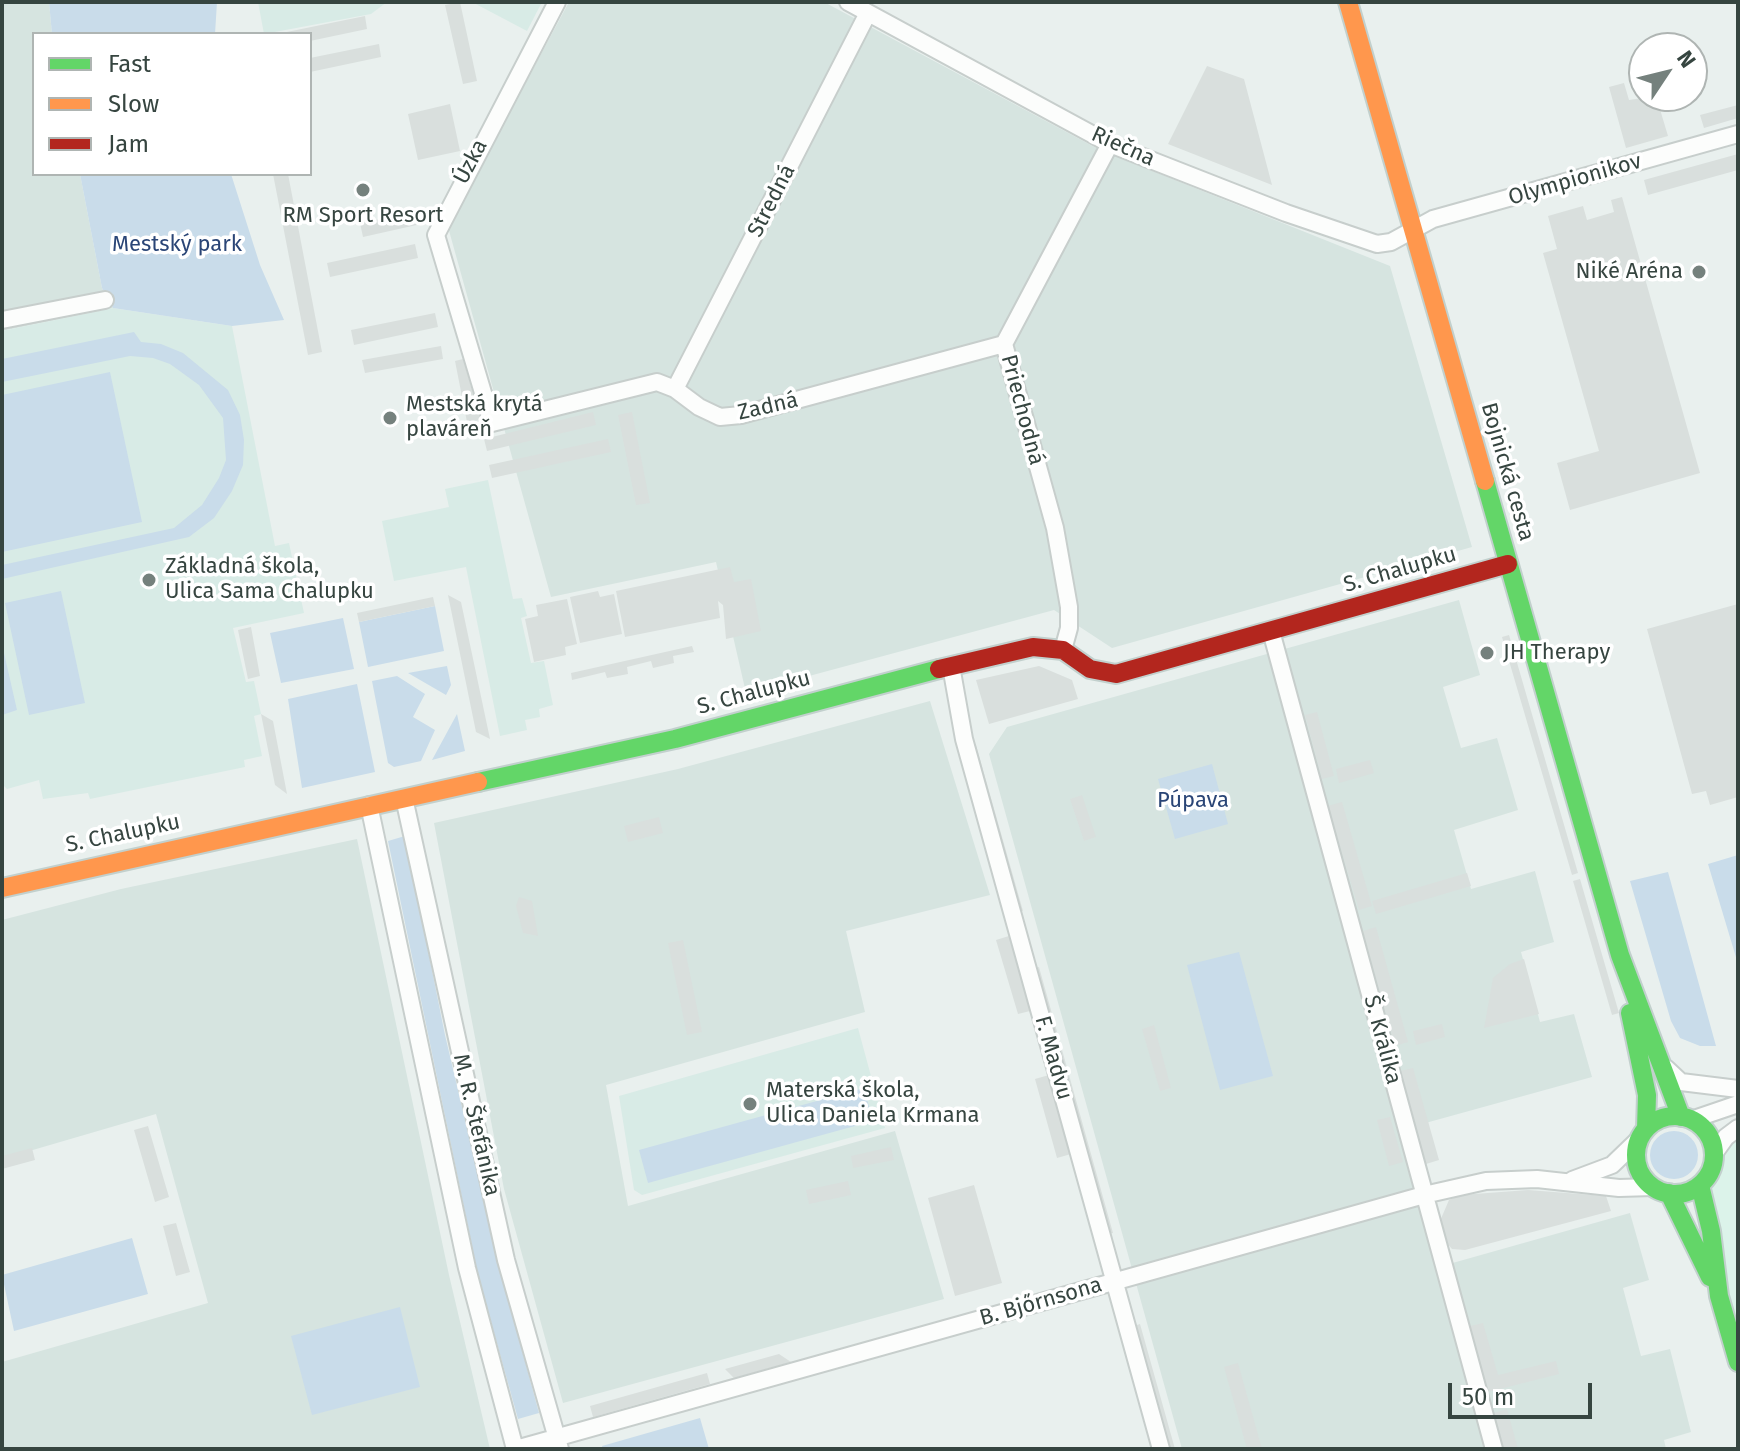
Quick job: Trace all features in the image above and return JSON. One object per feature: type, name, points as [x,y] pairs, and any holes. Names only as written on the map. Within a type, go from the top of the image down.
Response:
[{"type":"street","name":"Úzka","points":[[557,2],[439,223],[436,235],[492,423],[657,382],[675,389]]},
{"type":"street","name":"Riečna","points":[[848,2],[1110,144],[1286,213],[1377,244],[1391,242],[1413,230]]},
{"type":"street","name":"Bojnická cesta","points":[[1348,2],[1620,955],[1660,1062],[1686,1118],[1710,1138],[1713,1155]]},
{"type":"street","name":"Stredná","points":[[675,389],[868,13]]},
{"type":"street","name":"Olympionikov","points":[[1413,230],[1433,219],[1738,134]]},
{"type":"street","name":"Priechodná","points":[[1063,650],[1069,628],[1069,607],[1055,528],[1004,344],[1110,144]]},
{"type":"street","points":[[2,320],[105,300]]},
{"type":"street","name":"Zadná","points":[[675,389],[699,407],[720,417],[741,415],[1004,344]]},
{"type":"street","name":"S. Chalupku","points":[[2,888],[675,739],[1033,647],[1063,650],[1090,669],[1116,674],[1508,564]]},
{"type":"street","name":"Š. Králika","points":[[1271,631],[1494,1449]]},
{"type":"street","name":"F. Madvu","points":[[951,666],[964,739],[1161,1449]]},
{"type":"street","name":"M. R. Štefánika","points":[[404,798],[506,1260],[559,1443]]},
{"type":"street","name":"M. R. Štefánika","points":[[369,805],[467,1268],[516,1449]]},
{"type":"street","name":"Bojnická cesta","points":[[1620,955],[1647,1095],[1637,1162],[1642,1175],[1661,1190],[1719,1296]]},
{"type":"street","points":[[1660,1062],[1681,1082],[1738,1089]]},
{"type":"street","points":[[1643,1133],[1661,1118],[1686,1118],[1738,1104]]},
{"type":"street","points":[[1661,1190],[1683,1193],[1700,1185],[1710,1171],[1713,1155],[1738,1128]]},
{"type":"street","name":"B. Bjőrnsona","points":[[1570,1181],[1612,1165],[1643,1133]]},
{"type":"street","name":"B. Bjőrnsona","points":[[516,1449],[559,1443],[1424,1195],[1486,1181],[1570,1181],[1661,1190]]},
{"type":"street","name":"Bojnická cesta","points":[[1700,1185],[1711,1231],[1719,1296],[1738,1362]]},
{"type":"shaded area","points":[[2,2],[49,2],[52,32],[32,32],[32,176],[80,176],[102,288],[113,308],[2,331]]},
{"type":"shaded area","points":[[258,2],[387,2],[371,14],[264,32]]},
{"type":"shaded area","points":[[460,2],[477,81],[463,84],[445,5]]},
{"type":"shaded area","points":[[472,2],[542,2],[527,31]]},
{"type":"shaded area","points":[[569,2],[824,2],[1100,150],[1390,266],[1472,547],[1112,648],[1054,610],[746,693],[716,562],[551,597],[448,227]]},
{"type":"shaded area","points":[[365,16],[367,29],[312,41],[312,32],[287,32]]},
{"type":"shaded area","points":[[379,44],[381,57],[312,72],[312,58]]},
{"type":"shaded area","points":[[1207,66],[1244,79],[1272,185],[1168,144]]},
{"type":"shaded area","points":[[1624,83],[1628,112],[1661,112],[1668,136],[1626,148],[1609,87]]},
{"type":"shaded area","points":[[450,104],[460,151],[418,160],[408,114]]},
{"type":"shaded area","points":[[1738,105],[1738,118],[1704,128],[1700,115]]},
{"type":"shaded area","points":[[1738,154],[1738,170],[1648,195],[1644,180]]},
{"type":"shaded area","points":[[273,176],[288,176],[322,352],[308,355]]},
{"type":"shaded area","points":[[1622,197],[1700,473],[1570,510],[1557,463],[1599,451],[1543,253],[1557,249],[1548,216],[1583,206],[1587,220],[1614,212],[1611,200]]},
{"type":"shaded area","points":[[418,211],[421,224],[363,237],[360,223]]},
{"type":"shaded area","points":[[415,244],[418,258],[330,277],[327,263]]},
{"type":"shaded area","name":"Základná škola, Ulica Sama Chalupku","points":[[113,308],[232,326],[275,546],[289,543],[304,613],[233,628],[246,682],[254,681],[261,714],[254,716],[262,756],[244,760],[245,767],[90,799],[88,793],[43,799],[39,780],[7,789],[2,784],[2,331]]},
{"type":"shaded area","points":[[435,313],[438,327],[354,345],[351,330]]},
{"type":"shaded area","points":[[441,346],[443,359],[365,373],[362,360]]},
{"type":"shaded area","points":[[463,359],[481,420],[467,422],[455,361]]},
{"type":"shaded area","points":[[593,412],[596,425],[487,451],[484,439]]},
{"type":"shaded area","points":[[632,412],[650,503],[636,505],[618,415]]},
{"type":"shaded area","points":[[608,439],[611,452],[492,478],[489,465]]},
{"type":"shaded area","name":"Základná škola, Ulica Sama Chalupku","points":[[488,480],[513,599],[522,598],[527,616],[521,618],[531,663],[544,661],[553,705],[539,709],[540,717],[525,720],[527,730],[500,736],[466,567],[394,581],[382,521],[449,507],[445,489]]},
{"type":"shaded area","points":[[730,567],[734,582],[751,579],[761,631],[726,639],[723,605],[718,601],[720,618],[625,637],[616,591]]},
{"type":"shaded area","points":[[598,591],[600,597],[614,594],[622,634],[580,643],[570,597]]},
{"type":"shaded area","points":[[448,595],[461,602],[490,739],[476,732]]},
{"type":"shaded area","points":[[433,597],[435,606],[359,622],[357,613]]},
{"type":"shaded area","points":[[567,599],[577,644],[565,647],[566,655],[534,662],[525,619],[538,616],[536,605]]},
{"type":"shaded area","points":[[1459,600],[1480,675],[1443,687],[1461,748],[1497,738],[1518,810],[1454,830],[1471,889],[1535,871],[1554,942],[1521,952],[1540,1022],[1574,1014],[1592,1077],[1411,1127],[1449,1264],[1630,1213],[1649,1280],[1623,1288],[1641,1356],[1670,1349],[1691,1432],[1664,1440],[1666,1449],[1182,1449],[989,754],[1007,727]]},
{"type":"shaded area","points":[[1738,604],[1738,797],[1710,805],[1706,791],[1692,794],[1647,629]]},
{"type":"shaded area","points":[[251,627],[260,676],[248,679],[238,630]]},
{"type":"shaded area","points":[[1509,635],[1578,873],[1572,875],[1502,637]]},
{"type":"shaded area","points":[[692,646],[694,652],[673,656],[674,663],[653,668],[651,661],[627,667],[628,674],[607,678],[605,672],[572,680],[571,673]]},
{"type":"shaded area","points":[[1039,666],[1072,680],[1078,699],[989,724],[976,680]]},
{"type":"shaded area","points":[[930,701],[990,895],[846,931],[865,1012],[606,1085],[628,1206],[895,1131],[944,1299],[563,1403],[504,1189],[434,823],[678,769]]},
{"type":"shaded area","points":[[1317,712],[1334,776],[1322,779],[1305,715]]},
{"type":"shaded area","points":[[261,714],[273,721],[287,794],[275,785]]},
{"type":"shaded area","points":[[976,745],[1023,911],[1017,913],[970,746]]},
{"type":"shaded area","points":[[1370,760],[1374,773],[1339,783],[1336,769]]},
{"type":"shaded area","points":[[1082,795],[1096,837],[1084,841],[1070,799]]},
{"type":"shaded area","points":[[1342,802],[1372,906],[1359,910],[1328,806]]},
{"type":"shaded area","points":[[659,817],[663,833],[628,842],[624,826]]},
{"type":"shaded area","points":[[357,839],[449,1275],[490,1449],[2,1449],[2,1362],[208,1303],[156,1114],[2,1159],[2,920],[121,889]]},
{"type":"shaded area","points":[[1467,873],[1471,886],[1376,914],[1372,901]]},
{"type":"shaded area","points":[[1580,879],[1619,1013],[1612,1015],[1573,881]]},
{"type":"shaded area","points":[[519,897],[532,901],[538,936],[523,933],[516,906]]},
{"type":"shaded area","points":[[1376,927],[1408,1042],[1395,1046],[1363,931]]},
{"type":"shaded area","points":[[1009,936],[1030,1011],[1018,1014],[996,940]]},
{"type":"shaded area","points":[[683,940],[702,1032],[687,1035],[668,943]]},
{"type":"shaded area","points":[[1524,959],[1539,1014],[1484,1028],[1493,978],[1510,964]]},
{"type":"shaded area","points":[[1039,967],[1113,1233],[1107,1234],[1032,969]]},
{"type":"shaded area","points":[[1442,1024],[1445,1037],[1416,1045],[1413,1031]]},
{"type":"shaded area","points":[[1154,1025],[1171,1088],[1160,1091],[1142,1029]]},
{"type":"shaded area","name":"Materská škola, Ulica Daniela Krmana","points":[[858,1028],[885,1128],[642,1195],[634,1190],[619,1096]]},
{"type":"shaded area","points":[[1413,1068],[1439,1160],[1426,1164],[1400,1071]]},
{"type":"shaded area","points":[[1049,1075],[1071,1154],[1057,1158],[1035,1079]]},
{"type":"shaded area","points":[[1390,1117],[1403,1162],[1389,1166],[1377,1120]]},
{"type":"shaded area","points":[[148,1126],[169,1197],[155,1202],[134,1130]]},
{"type":"shaded area","points":[[1738,1135],[1738,1362],[1700,1204],[1723,1155]]},
{"type":"shaded area","points":[[891,1147],[894,1160],[853,1168],[851,1156]]},
{"type":"shaded area","points":[[32,1148],[35,1160],[2,1169],[2,1156]]},
{"type":"shaded area","points":[[848,1181],[851,1195],[809,1204],[806,1190]]},
{"type":"shaded area","points":[[974,1185],[1002,1283],[955,1296],[928,1198]]},
{"type":"shaded area","points":[[1528,1190],[1606,1196],[1611,1211],[1465,1250],[1452,1249],[1445,1241],[1440,1221],[1449,1200],[1461,1195]]},
{"type":"shaded area","points":[[176,1223],[190,1272],[176,1276],[163,1226]]},
{"type":"shaded area","points":[[1483,1323],[1498,1375],[1556,1361],[1559,1374],[1488,1392],[1470,1326]]},
{"type":"shaded area","points":[[1140,1324],[1175,1449],[1169,1449],[1134,1326]]},
{"type":"shaded area","points":[[779,1354],[791,1362],[734,1378],[725,1369]]},
{"type":"shaded area","points":[[1238,1363],[1262,1449],[1247,1449],[1224,1367]]},
{"type":"shaded area","points":[[707,1373],[710,1384],[593,1417],[590,1406]]},
{"type":"shaded area","points":[[1507,1409],[1518,1449],[1504,1449],[1494,1413]]},
{"type":"green space","points":[[49,2],[217,2],[215,32],[52,32]]},
{"type":"green space","name":"Mestský park","points":[[80,176],[232,176],[260,265],[284,320],[232,326],[113,308],[102,288]]},
{"type":"green space","points":[[134,332],[141,342],[161,344],[183,353],[228,390],[240,415],[244,440],[243,465],[232,491],[214,518],[189,537],[2,579],[2,565],[174,528],[202,505],[219,478],[226,460],[223,418],[199,385],[170,364],[153,358],[130,356],[2,382],[2,359]]},
{"type":"green space","points":[[110,372],[142,522],[2,552],[2,395]]},
{"type":"green space","points":[[61,591],[85,703],[29,715],[5,603]]},
{"type":"green space","points":[[435,606],[444,651],[368,667],[359,622]]},
{"type":"green space","points":[[343,618],[354,669],[281,683],[270,633]]},
{"type":"green space","points":[[2,644],[17,710],[2,715]]},
{"type":"green space","points":[[447,666],[451,685],[446,695],[408,673]]},
{"type":"green space","points":[[397,676],[425,694],[413,717],[435,730],[421,761],[394,767],[388,763],[372,681]]},
{"type":"green space","points":[[357,684],[375,772],[302,788],[288,699]]},
{"type":"green space","points":[[457,714],[465,751],[432,760]]},
{"type":"green space","name":"Púpava","points":[[1212,764],[1228,824],[1175,839],[1158,779]]},
{"type":"green space","points":[[405,836],[445,1035],[500,1269],[539,1413],[518,1419],[478,1275],[388,841]]},
{"type":"green space","points":[[1738,855],[1738,964],[1708,864]]},
{"type":"green space","points":[[1668,872],[1716,1046],[1700,1046],[1680,1038],[1671,1021],[1630,881]]},
{"type":"green space","points":[[1239,952],[1273,1076],[1220,1090],[1187,965]]},
{"type":"green space","points":[[864,1088],[873,1121],[648,1183],[639,1150]]},
{"type":"green space","points":[[1674,1131],[1691,1138],[1698,1155],[1691,1172],[1674,1179],[1657,1172],[1650,1155],[1657,1138]]},
{"type":"green space","points":[[132,1238],[148,1294],[14,1331],[2,1275]]},
{"type":"green space","points":[[400,1307],[420,1387],[312,1415],[291,1336]]},
{"type":"green space","points":[[700,1418],[709,1449],[603,1449],[602,1446]]},
{"type":"traffic: fast","points":[[1485,481],[1620,955],[1681,1117]]},
{"type":"traffic: fast","points":[[478,782],[675,739],[939,669]]},
{"type":"traffic: fast","points":[[1630,1013],[1647,1095],[1646,1129]]},
{"type":"traffic: fast","points":[[1675,1116],[1690,1119],[1702,1128],[1711,1140],[1714,1155],[1711,1170],[1702,1182],[1690,1191],[1675,1194],[1660,1191],[1648,1182],[1639,1170],[1636,1155],[1639,1140],[1648,1128],[1660,1119],[1675,1116]]},
{"type":"traffic: fast","points":[[1700,1185],[1711,1231],[1719,1296],[1738,1362]]},
{"type":"traffic: fast","points":[[1669,1193],[1710,1277]]},
{"type":"traffic: slow","points":[[1348,2],[1485,481]]},
{"type":"traffic: slow","points":[[2,888],[478,782]]},
{"type":"traffic: jam","points":[[939,669],[1033,647],[1063,650],[1090,669],[1116,674],[1508,564]]},
{"type":"place","name":"RM Sport Resort","points":[[363,190]]},
{"type":"place","name":"Niké Aréna","points":[[1699,272]]},
{"type":"place","name":"Mestská krytá plaváreň","points":[[390,418]]},
{"type":"place","name":"Základná škola, Ulica Sama Chalupku","points":[[149,580]]},
{"type":"place","name":"JH Therapy","points":[[1487,653]]},
{"type":"place","name":"Materská škola, Ulica Daniela Krmana","points":[[750,1104]]}]
